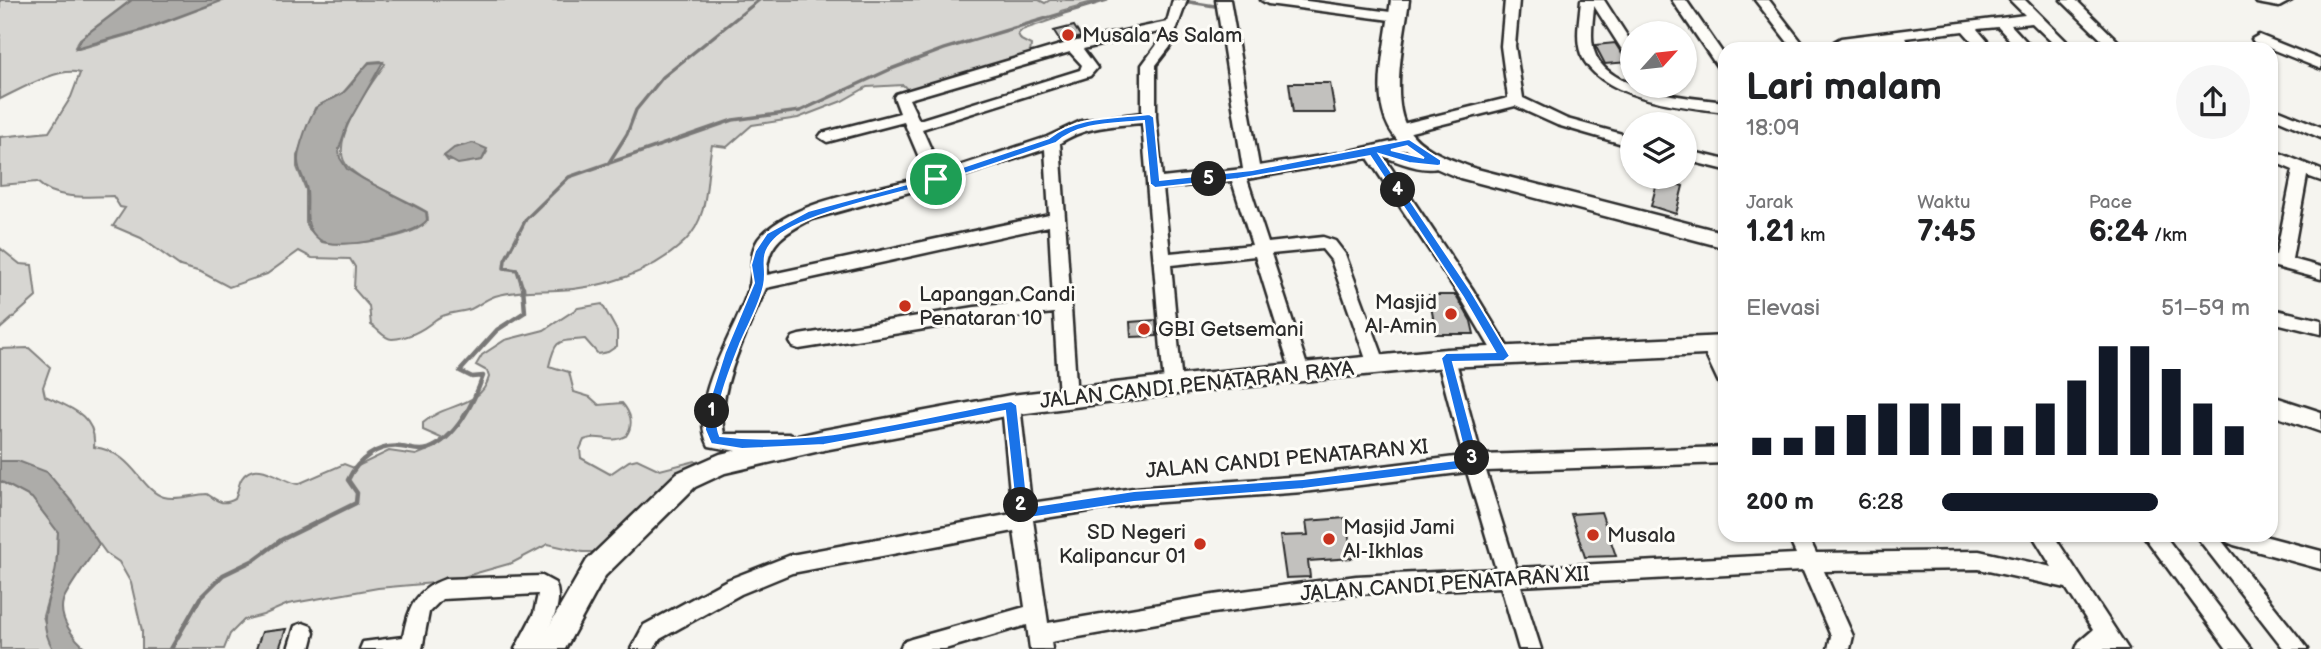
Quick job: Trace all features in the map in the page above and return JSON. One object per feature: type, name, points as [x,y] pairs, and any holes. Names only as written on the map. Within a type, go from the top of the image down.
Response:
[{"type":"main road","points":[[1399,9],[1391,115],[1404,136],[1438,163],[1718,239]]},
{"type":"main road","name":"JALAN CANDI PENATARAN RAYA","points":[[550,649],[596,568],[686,480],[720,464],[824,440],[1011,405],[1173,385],[1446,358],[1718,346]]},
{"type":"main road","points":[[2278,408],[2321,422]]},
{"type":"street","points":[[1268,0],[1399,9]]},
{"type":"street","points":[[1512,0],[1508,46],[1516,101]]},
{"type":"street","points":[[1588,0],[1586,47],[1592,62],[1620,82]]},
{"type":"street","points":[[1597,0],[1620,36]]},
{"type":"street","points":[[1679,0],[1718,57]]},
{"type":"street","points":[[1762,0],[1795,42]]},
{"type":"street","points":[[2017,0],[2060,42]]},
{"type":"street","points":[[2068,0],[2112,42]]},
{"type":"street","points":[[2262,0],[2279,3],[2285,0]]},
{"type":"street","points":[[1173,385],[1149,117],[1149,65],[1163,47],[1179,2]]},
{"type":"street","points":[[1223,5],[1245,174],[1262,250],[1300,373]]},
{"type":"street","points":[[1841,42],[1965,24],[2036,18]]},
{"type":"street","points":[[2000,21],[2020,42]]},
{"type":"street","points":[[1965,24],[1981,42]]},
{"type":"street","points":[[936,179],[901,97],[1072,46],[1123,33],[1173,25]]},
{"type":"street","points":[[1898,34],[1903,42]]},
{"type":"street","points":[[2259,38],[2268,42]]},
{"type":"street","points":[[828,137],[911,122],[1085,73],[1090,68],[1089,64],[1072,46]]},
{"type":"street","points":[[2278,46],[2321,65]]},
{"type":"street","points":[[1686,98],[1718,105]]},
{"type":"street","points":[[1155,184],[1245,174],[1376,151],[1404,136],[1516,101],[1562,122],[1620,138]]},
{"type":"street","points":[[2278,115],[2321,133]]},
{"type":"street","points":[[824,440],[729,444],[716,441],[711,430],[712,412],[731,352],[759,283],[757,265],[761,251],[771,235],[812,214],[936,179],[1052,141],[1063,131],[1084,124],[1149,117]]},
{"type":"street","points":[[1052,141],[1060,306],[1068,398]]},
{"type":"street","points":[[1376,151],[1409,160],[1438,163]]},
{"type":"street","points":[[1376,151],[1504,356]]},
{"type":"street","points":[[1697,158],[1718,163]]},
{"type":"street","points":[[2278,158],[2321,176]]},
{"type":"street","points":[[2278,257],[2301,168]]},
{"type":"street","points":[[759,283],[1056,219]]},
{"type":"street","points":[[1161,260],[1323,243],[1329,245],[1339,258],[1377,365]]},
{"type":"street","points":[[2278,261],[2321,273]]},
{"type":"street","points":[[799,342],[975,314],[1060,306]]},
{"type":"street","points":[[2278,317],[2321,327]]},
{"type":"street","points":[[1446,358],[1474,463],[1530,649]]},
{"type":"street","points":[[1011,405],[1039,632]]},
{"type":"street","name":"JALAN CANDI PENATARAN XI","points":[[642,649],[652,632],[734,587],[791,564],[1134,496],[1303,484],[1474,463],[1718,455]]},
{"type":"street","points":[[1801,542],[1842,636],[1839,649]]},
{"type":"street","points":[[2047,542],[2111,641],[2087,649]]},
{"type":"street","points":[[2159,542],[2241,649]]},
{"type":"street","points":[[2211,542],[2297,649]]},
{"type":"street","points":[[2256,542],[2321,560]]},
{"type":"street","name":"JALAN CANDI PENATARAN XII","points":[[911,649],[1356,585],[1812,562],[1979,560],[2069,580]]},
{"type":"street","points":[[371,649],[411,648],[421,602],[431,593],[445,588],[542,585],[548,590],[549,598],[526,649]]},
{"type":"shaded area","points":[[0,0],[131,0],[80,39],[75,47],[79,49],[142,31],[224,0],[1039,0],[1045,3],[1050,0],[1099,0],[1061,11],[1063,16],[1022,30],[1018,34],[1021,40],[1031,45],[1030,54],[909,91],[903,85],[867,87],[842,101],[798,118],[752,125],[727,147],[712,145],[706,196],[693,231],[672,252],[642,270],[593,286],[502,294],[471,309],[439,317],[410,335],[392,339],[371,325],[369,306],[354,289],[355,267],[350,259],[312,258],[299,251],[267,274],[229,287],[201,272],[180,266],[141,238],[113,226],[125,208],[120,207],[113,196],[62,195],[37,182],[0,185],[0,137],[49,132],[71,97],[80,73],[51,76],[0,99]],"holes":[[[380,61],[385,64],[360,101],[345,132],[343,159],[350,169],[368,182],[427,212],[428,220],[421,227],[395,237],[362,242],[322,242],[306,222],[306,190],[297,167],[297,156],[315,108],[343,93],[369,62]],[[473,143],[487,152],[482,160],[448,161],[444,156],[457,147]]]},
{"type":"shaded area","points":[[132,0],[223,0],[142,30],[76,48],[83,37]]},
{"type":"shaded area","points":[[383,62],[347,125],[339,149],[340,158],[347,169],[426,212],[427,220],[408,231],[376,240],[329,243],[314,235],[309,224],[307,191],[298,161],[302,141],[311,116],[318,106],[342,94],[369,63]]},
{"type":"shaded area","points":[[473,143],[487,149],[482,160],[458,164],[444,156],[454,148]]},
{"type":"shaded area","points":[[0,248],[20,264],[32,265],[36,297],[0,329]]},
{"type":"shaded area","points":[[602,304],[617,331],[617,346],[598,354],[585,339],[564,341],[556,346],[549,366],[569,372],[574,392],[590,397],[599,405],[622,403],[628,411],[631,423],[626,436],[584,440],[580,449],[581,458],[610,474],[629,461],[637,459],[660,470],[695,461],[699,465],[647,503],[596,552],[583,552],[548,544],[512,563],[445,582],[378,588],[288,604],[244,620],[230,634],[224,649],[142,649],[142,631],[131,583],[119,562],[106,553],[58,487],[18,461],[0,461],[0,349],[29,348],[50,367],[43,387],[45,396],[80,414],[91,427],[94,447],[108,450],[118,456],[156,493],[174,498],[207,494],[220,502],[227,502],[235,499],[242,478],[255,470],[270,472],[298,484],[344,464],[354,468],[389,451],[416,455],[436,447],[441,438],[423,430],[423,423],[470,400],[485,387],[489,377],[487,371],[476,365],[482,355],[505,340],[544,330],[578,308]]},
{"type":"shaded area","points":[[0,461],[18,461],[47,472],[72,502],[99,544],[68,590],[62,608],[68,628],[87,649],[53,649],[45,629],[45,619],[56,567],[58,532],[32,498],[0,481]]},
{"type":"shaded area","points":[[0,481],[32,498],[58,532],[56,571],[43,616],[53,649],[0,649]]},
{"type":"building","name":"Musala As Salam","points":[[1074,26],[1081,37],[1061,42],[1054,31]]},
{"type":"building","points":[[1615,43],[1620,51],[1620,63],[1605,64],[1595,45]]},
{"type":"building","points":[[1289,83],[1330,83],[1335,113],[1293,113]]},
{"type":"building","points":[[1655,189],[1682,189],[1676,214],[1651,206]]},
{"type":"building","name":"Masjid Al-Amin","points":[[1429,295],[1456,295],[1471,321],[1474,334],[1436,334]]},
{"type":"building","name":"GBI Getsemani","points":[[1156,320],[1157,336],[1131,337],[1130,322]]},
{"type":"building","name":"Musala","points":[[1601,512],[1616,556],[1585,557],[1571,514]]},
{"type":"building","points":[[1345,518],[1353,558],[1308,561],[1310,577],[1286,578],[1280,536],[1308,535],[1306,521]]},
{"type":"building","points":[[286,629],[279,649],[256,649],[262,632]]},
{"type":"waterway","points":[[608,163],[627,134],[636,110],[663,77],[759,0]]},
{"type":"waterway","points":[[608,163],[733,120],[800,111],[891,69],[944,49],[1107,0]]},
{"type":"waterway","points":[[1177,0],[1221,7]]},
{"type":"waterway","points":[[523,289],[517,270],[504,268],[505,260],[526,219],[569,177],[608,163]]},
{"type":"waterway","points":[[171,649],[200,598],[223,575],[254,560],[281,540],[356,503],[357,493],[348,480],[357,466],[369,455],[392,447],[428,449],[447,437],[469,408],[483,376],[472,377],[460,371],[497,330],[525,312],[523,287]]},
{"type":"place","name":"Musala As Salam","points":[[1068,35]]},
{"type":"place","name":"Lapangan Candi Penataran 10","points":[[905,306]]},
{"type":"place","name":"Masjid Al-Amin","points":[[1451,314]]},
{"type":"place","name":"GBI Getsemani","points":[[1144,329]]},
{"type":"place","name":"Musala","points":[[1593,535]]},
{"type":"place","name":"Masjid Jami Al-Ikhlas","points":[[1329,539]]},
{"type":"place","name":"SD Negeri Kalipancur 01","points":[[1200,544]]},
{"type":"route","points":[[936,179],[812,214],[771,235],[761,251],[757,265],[759,283],[731,352],[712,412],[711,430],[716,441],[742,444],[824,440],[1011,405],[1022,513],[1134,496],[1303,484],[1474,463],[1446,358],[1504,356],[1467,294],[1372,152],[1381,150],[1409,143],[1438,163],[1409,160],[1381,150],[1252,173],[1155,184],[1149,117],[1084,124],[1063,131],[1052,141],[936,179]]}]
